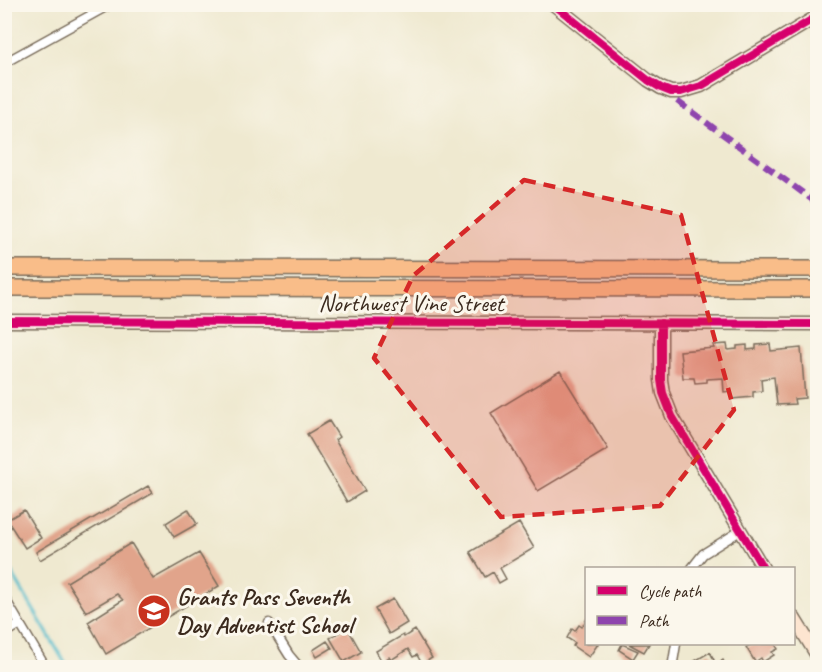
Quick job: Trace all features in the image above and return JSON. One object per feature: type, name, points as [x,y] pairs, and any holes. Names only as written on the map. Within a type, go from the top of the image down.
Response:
[{"type":"highway","points":[[4,268],[818,269]]},
{"type":"highway","points":[[4,288],[818,289]]},
{"type":"street","points":[[4,63],[111,4]]},
{"type":"street","points":[[553,4],[648,80],[671,92],[691,90],[701,86],[818,16]]},
{"type":"street","name":"Northwest Vine Street","points":[[4,321],[818,324]]},
{"type":"street","points":[[662,323],[661,380],[666,403],[684,438],[762,567]]},
{"type":"street","points":[[693,567],[703,554],[740,531]]},
{"type":"street","points":[[4,597],[46,668]]},
{"type":"street","points":[[795,620],[818,657]]},
{"type":"street","points":[[269,623],[300,668]]},
{"type":"street","points":[[4,634],[21,624]]},
{"type":"street","points":[[672,668],[676,645]]},
{"type":"highlighted area","points":[[524,180],[681,215],[734,410],[660,506],[501,517],[374,358],[413,276]]},
{"type":"building","points":[[727,344],[728,350],[747,345],[747,350],[756,349],[756,345],[770,344],[771,351],[801,348],[805,398],[794,399],[795,404],[777,405],[774,377],[761,379],[762,391],[753,392],[753,397],[732,399],[731,391],[724,392],[723,378],[707,379],[707,382],[695,383],[694,378],[683,378],[680,351],[714,348],[713,345]]},
{"type":"building","points":[[560,371],[608,449],[538,491],[491,413]]},
{"type":"building","points":[[329,421],[339,437],[335,440],[365,491],[347,502],[307,434]]},
{"type":"building","points":[[148,486],[153,493],[40,560],[36,552]]},
{"type":"building","points":[[188,509],[197,524],[174,537],[166,523]]},
{"type":"building","points":[[24,510],[41,538],[25,548],[7,520]]},
{"type":"building","points":[[519,523],[534,548],[500,568],[506,579],[499,583],[493,572],[485,577],[470,552]]},
{"type":"building","points":[[131,543],[153,579],[199,553],[219,586],[106,654],[88,622],[123,600],[117,594],[86,612],[67,582]]},
{"type":"building","points":[[393,599],[407,623],[389,634],[375,609]]},
{"type":"building","points":[[585,622],[585,645],[597,645],[589,657],[573,646],[575,643],[567,638],[572,629],[575,631],[579,625],[582,627]]},
{"type":"building","points":[[347,627],[361,652],[344,662],[330,638]]},
{"type":"building","points":[[415,630],[432,658],[422,664],[417,655],[413,657],[408,649],[391,660],[389,657],[382,662],[376,651]]},
{"type":"building","points":[[327,641],[332,648],[317,657],[313,650]]},
{"type":"building","points":[[622,645],[624,645],[638,651],[633,659],[619,650]]},
{"type":"building","points":[[631,645],[648,645],[644,652]]},
{"type":"building","points":[[776,645],[778,649],[772,652],[774,655],[763,662],[761,658],[755,662],[746,647]]},
{"type":"building","points":[[710,652],[714,660],[701,668],[696,668],[693,662]]},
{"type":"building","points":[[723,660],[727,668],[714,668],[713,666]]},
{"type":"waterway","points":[[4,560],[68,668]]},
{"type":"marked path","points":[[677,101],[818,204]]},
{"type":"cycle path","points":[[553,4],[648,80],[671,92],[681,92],[701,86],[818,16]]},
{"type":"cycle path","points":[[4,321],[818,324]]},
{"type":"cycle path","points":[[661,323],[661,380],[663,393],[672,416],[762,567]]},
{"type":"place","name":"Grants Pass Seventh Day Adventist School","points":[[154,611]]}]
